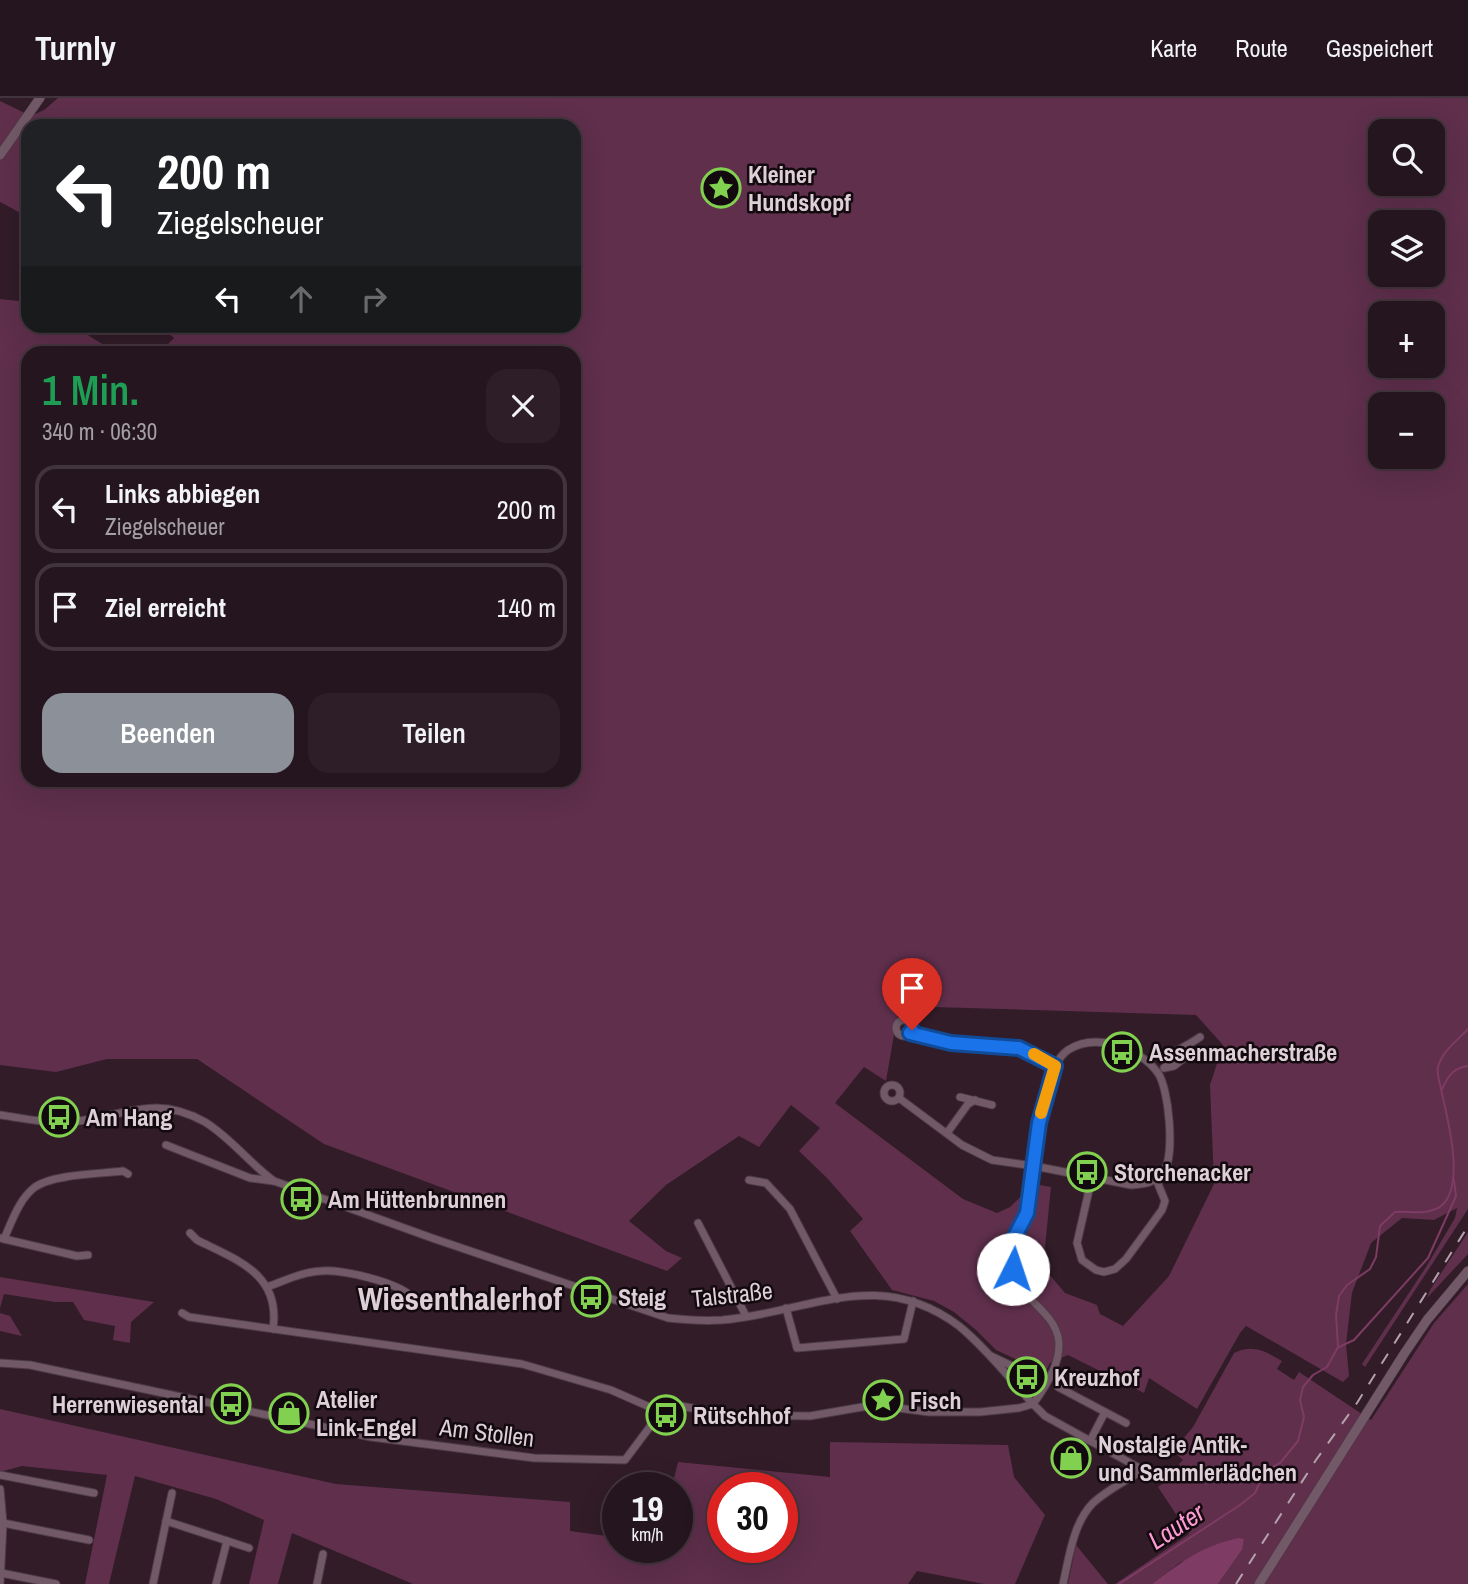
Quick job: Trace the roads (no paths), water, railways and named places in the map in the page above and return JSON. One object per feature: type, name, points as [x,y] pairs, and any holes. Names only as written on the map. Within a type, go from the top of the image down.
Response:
[{"type":"street","points":[[25,119],[40,98]]},
{"type":"street","points":[[0,155],[21,125]]},
{"type":"street","points":[[910,1033],[951,1043],[1019,1048],[1055,1066]]},
{"type":"street","points":[[1158,1073],[1166,1067],[1167,1057],[1199,1037]]},
{"type":"street","points":[[183,1313],[189,1317],[534,1367],[611,1390],[661,1412],[676,1405],[728,1415],[810,1416],[874,1405],[920,1411],[980,1412],[1032,1404],[1046,1382],[1058,1355],[1060,1343],[1051,1319],[1016,1277],[1010,1252],[1027,1213],[1034,1166],[1039,1123],[1055,1066],[1069,1050],[1088,1043],[1107,1044],[1130,1050],[1158,1073],[1166,1092],[1169,1159],[1165,1170],[1146,1184],[1132,1185],[1034,1166],[992,1160],[962,1145],[899,1098]]},
{"type":"street","points":[[960,1097],[992,1104]]},
{"type":"street","points":[[947,1133],[968,1104],[975,1100]]},
{"type":"street","name":"Talstraße","points":[[0,1115],[58,1122],[89,1120],[125,1110],[170,1109],[204,1122],[229,1139],[259,1170],[274,1181]]},
{"type":"street","name":"Talstraße","points":[[166,1145],[250,1178],[274,1181],[420,1234],[668,1318],[724,1320],[837,1299],[884,1294],[913,1301],[938,1313],[958,1326],[1045,1416],[1143,1470],[1101,1497],[1086,1513],[1073,1541],[1063,1584]]},
{"type":"street","points":[[88,1255],[77,1256],[2,1238],[16,1210],[36,1187],[49,1181],[70,1178],[123,1171],[128,1174]]},
{"type":"street","points":[[1092,1177],[1077,1243],[1079,1254],[1087,1265],[1104,1272],[1115,1269],[1126,1259],[1159,1216],[1165,1201],[1156,1179]]},
{"type":"street","points":[[749,1180],[766,1183],[790,1209],[837,1299]]},
{"type":"street","points":[[698,1223],[746,1316]]},
{"type":"street","points":[[190,1233],[197,1240],[257,1273],[273,1302],[273,1329]]},
{"type":"street","points":[[267,1287],[321,1270],[340,1272],[397,1287],[411,1296]]},
{"type":"street","points":[[1259,1584],[1404,1354],[1427,1320],[1468,1271]]},
{"type":"street","points":[[786,1308],[797,1348],[904,1339],[913,1301]]},
{"type":"street","name":"Talstraße","points":[[988,1355],[1046,1382]]},
{"type":"street","name":"Am Stollen","points":[[0,1363],[30,1365],[371,1437],[534,1458],[625,1460],[661,1412]]},
{"type":"street","points":[[1058,1387],[1126,1423]]},
{"type":"street","points":[[1090,1441],[1105,1412]]},
{"type":"street","points":[[0,1475],[94,1493]]},
{"type":"street","points":[[0,1489],[3,1523],[0,1584]]},
{"type":"street","points":[[153,1584],[172,1493]]},
{"type":"street","points":[[166,1521],[249,1548]]},
{"type":"street","points":[[3,1523],[89,1540]]},
{"type":"street","points":[[216,1584],[227,1541]]},
{"type":"street","points":[[319,1583],[323,1554]]},
{"type":"street","points":[[1,1573],[56,1584]]},
{"type":"waterway","name":"Lauter","points":[[1119,1584],[1240,1505],[1255,1493],[1265,1471],[1280,1463],[1298,1441],[1304,1417],[1300,1400],[1303,1387],[1313,1375],[1327,1367],[1338,1347],[1336,1315],[1339,1296],[1347,1285],[1370,1269],[1376,1257],[1380,1226],[1395,1212],[1427,1211],[1438,1208],[1447,1200],[1452,1187],[1453,1155],[1438,1070],[1446,1051],[1468,1029]]},
{"type":"waterway","name":"Lauter","points":[[1442,1089],[1452,1073],[1468,1066]]},
{"type":"waterway","points":[[1339,1347],[1354,1340],[1428,1258],[1456,1196],[1454,1180]]},
{"type":"railway","points":[[1236,1584],[1316,1460],[1357,1403],[1468,1226]]},
{"type":"place","name":"Kleiner Hundskopf","points":[[721,188]]},
{"type":"place","name":"Assenmacherstraße","points":[[1122,1052]]},
{"type":"place","name":"Am Hang","points":[[59,1117]]},
{"type":"place","name":"Storchenacker","points":[[1087,1172]]},
{"type":"place","name":"Am Hüttenbrunnen","points":[[301,1199]]},
{"type":"place","name":"Steig","points":[[591,1297]]},
{"type":"place","name":"Kreuzhof","points":[[1027,1377]]},
{"type":"place","name":"Fisch","points":[[883,1400]]},
{"type":"place","name":"Herrenwiesental","points":[[231,1404]]},
{"type":"place","name":"Atelier Link-Engel","points":[[289,1413]]},
{"type":"place","name":"Rütschhof","points":[[666,1415]]},
{"type":"place","name":"Nostalgie Antik- und Sammlerlädchen","points":[[1071,1458]]},
{"type":"district","name":"Wiesenthalerhof","points":[[460,1298]]}]
